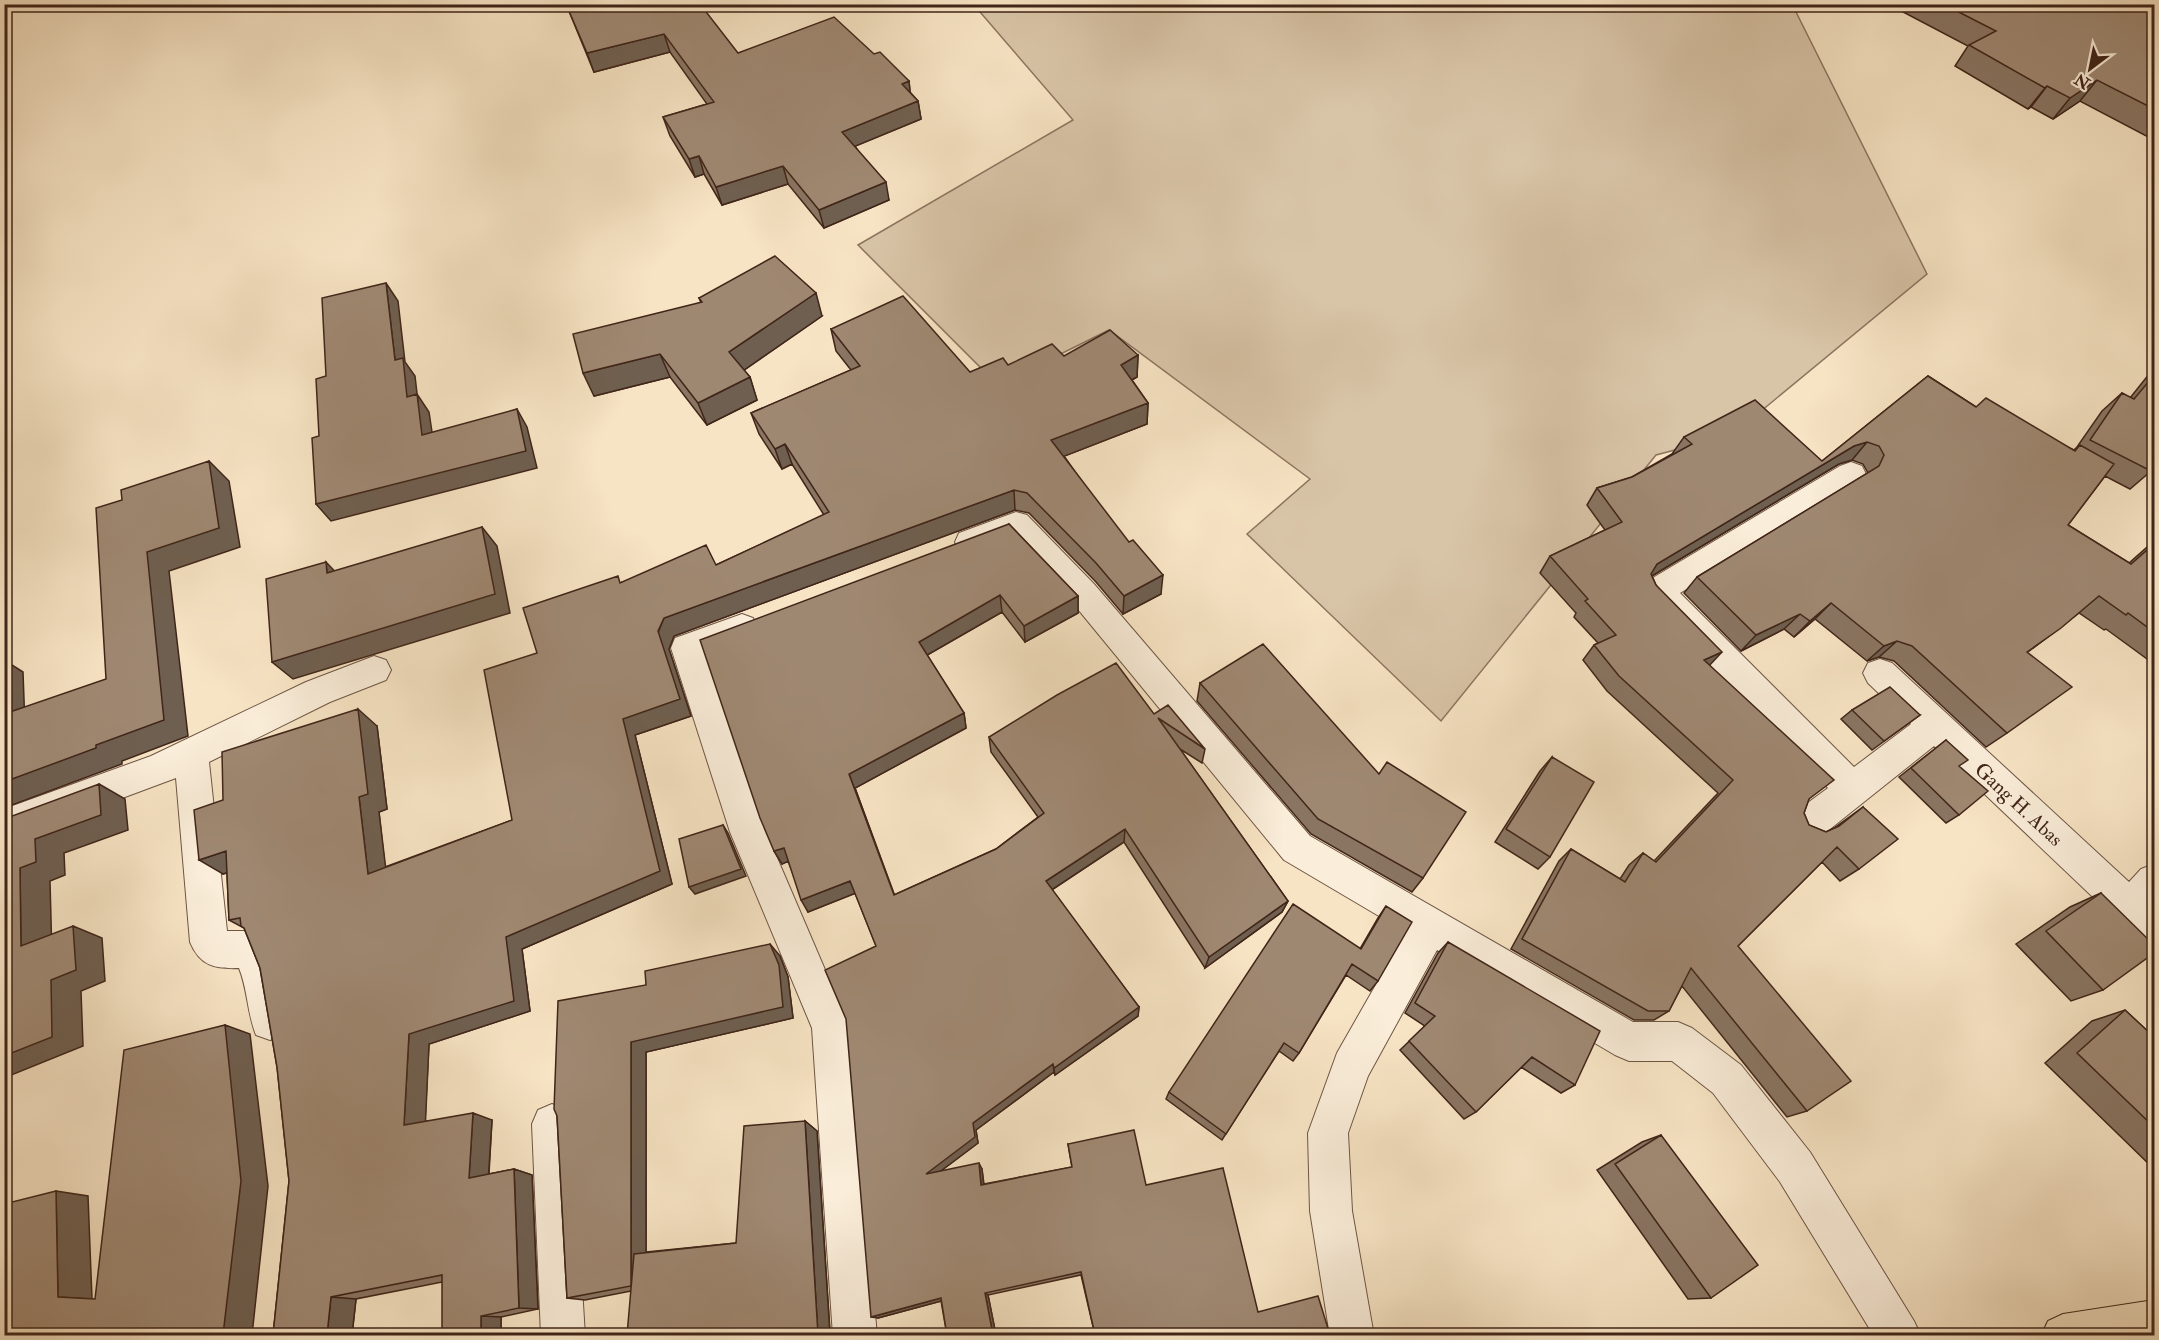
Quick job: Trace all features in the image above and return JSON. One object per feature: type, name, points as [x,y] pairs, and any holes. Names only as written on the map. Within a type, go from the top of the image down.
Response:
[{"type":"main road","points":[[2063,1335],[2154,1322]]},
{"type":"street","points":[[1851,474],[1657,591],[1852,789]]},
{"type":"street","points":[[939,553],[1016,524],[1083,593],[1297,848],[1629,1041],[1678,1042],[1727,1079],[1795,1167],[1899,1335]]},
{"type":"street","points":[[764,620],[687,648],[748,832],[831,1028],[855,1335]]},
{"type":"street","points":[[4,826],[162,768],[318,692],[374,670]]},
{"type":"street","name":"Gang H. Abas","points":[[1880,673],[2130,907],[2154,939]]},
{"type":"street","points":[[1807,825],[1935,725]]},
{"type":"street","points":[[191,754],[210,942],[220,950],[244,949],[253,954],[262,980],[275,1055]]},
{"type":"street","points":[[2130,907],[2154,880]]},
{"type":"street","points":[[1352,1335],[1331,1211],[1328,1134],[1351,1067],[1430,926]]},
{"type":"street","points":[[552,1124],[563,1335]]},
{"type":"shaded area","points":[[1792,4],[1927,274],[1732,435],[1656,455],[1441,721],[1247,534],[1310,479],[1109,330],[998,385],[858,245],[1073,120],[974,5]]},
{"type":"building","points":[[566,4],[700,4],[738,53],[834,17],[874,54],[880,52],[909,81],[902,84],[918,101],[842,132],[886,182],[819,210],[783,166],[716,187],[699,156],[689,159],[663,117],[714,102],[664,34],[587,53]]},
{"type":"building","points":[[1943,4],[2154,4],[2154,109],[2097,80],[2070,98],[2047,86],[2045,88],[1969,45],[1996,31]]},
{"type":"building","points":[[775,256],[816,293],[729,352],[750,377],[698,403],[660,354],[583,373],[573,334],[702,302],[699,298]]},
{"type":"building","points":[[386,283],[395,360],[403,358],[407,397],[417,394],[422,435],[517,409],[526,451],[316,504],[312,438],[319,436],[316,379],[326,376],[322,298]]},
{"type":"building","points":[[903,296],[970,372],[1003,358],[1008,365],[1052,344],[1064,356],[1110,330],[1138,355],[1121,365],[1148,403],[1051,440],[1129,542],[1133,540],[1163,575],[1124,596],[1096,563],[1027,493],[1014,490],[664,618],[658,631],[680,699],[623,719],[660,871],[506,937],[514,1001],[409,1034],[404,1125],[473,1113],[469,1178],[514,1169],[519,1308],[481,1316],[481,1335],[442,1335],[442,1275],[331,1297],[327,1335],[273,1335],[289,1181],[277,1067],[260,968],[244,928],[241,926],[240,918],[229,920],[226,851],[199,860],[194,810],[223,800],[222,752],[358,709],[368,794],[359,797],[368,874],[512,820],[484,670],[537,653],[523,608],[618,576],[620,583],[706,545],[716,565],[829,512],[785,444],[775,449],[751,413],[860,366],[831,329]]},
{"type":"building","points":[[2154,375],[2154,466],[2151,471],[2090,440],[2122,393],[2134,399]]},
{"type":"building","points":[[1928,376],[1976,407],[1986,398],[2075,451],[2080,445],[2114,464],[2068,525],[2131,564],[2154,544],[2154,632],[2099,596],[2061,628],[2027,652],[2072,687],[2007,733],[1912,646],[1897,641],[1884,646],[1831,603],[1810,621],[1800,614],[1756,635],[1697,577],[1879,466],[1884,455],[1879,446],[1867,442],[1854,446],[1657,564],[1651,574],[1656,585],[1722,652],[1704,660],[1834,780],[1809,799],[1804,813],[1809,825],[1826,832],[1839,826],[1863,807],[1898,839],[1859,869],[1837,847],[1738,946],[1851,1081],[1807,1111],[1691,968],[1669,1011],[1648,1011],[1522,939],[1571,849],[1625,882],[1643,853],[1656,862],[1733,780],[1619,676],[1594,645],[1616,635],[1585,601],[1588,599],[1550,556],[1622,522],[1597,488],[1632,477],[1692,444],[1684,437],[1755,400],[1822,461]]},
{"type":"building","points":[[209,461],[219,528],[147,552],[164,720],[4,782],[4,714],[106,679],[96,508],[122,500],[121,490]]},
{"type":"building","points":[[1009,524],[1078,596],[1024,626],[1000,595],[919,642],[964,713],[849,774],[894,895],[996,849],[1044,813],[989,737],[1057,695],[1116,663],[1154,714],[1168,705],[1205,749],[1158,718],[1288,901],[1209,957],[1125,829],[1046,881],[1139,1007],[1054,1068],[1053,1064],[973,1123],[975,1137],[926,1174],[979,1163],[981,1185],[1072,1167],[1068,1144],[1134,1130],[1146,1185],[1223,1168],[1258,1312],[1318,1296],[1330,1335],[1095,1335],[1081,1272],[985,1293],[993,1335],[947,1335],[941,1298],[871,1317],[846,1019],[825,970],[876,946],[850,881],[801,900],[784,848],[774,851],[760,818],[700,640]]},
{"type":"building","points":[[482,527],[495,594],[272,662],[266,579],[326,562],[327,573]]},
{"type":"building","points":[[1263,644],[1379,774],[1387,762],[1466,812],[1423,878],[1318,819],[1200,683]]},
{"type":"building","points":[[1890,687],[1920,715],[1884,741],[1852,710]]},
{"type":"building","points":[[1946,740],[1968,760],[1959,766],[1988,791],[1959,815],[1911,768]]},
{"type":"building","points":[[1552,757],[1594,782],[1550,857],[1506,829]]},
{"type":"building","points":[[99,784],[101,815],[35,839],[36,862],[20,868],[21,946],[73,926],[76,970],[51,980],[52,1037],[4,1056],[4,819]]},
{"type":"building","points":[[723,825],[741,869],[689,887],[679,839]]},
{"type":"building","points":[[2101,893],[2154,945],[2154,953],[2103,990],[2046,931]]},
{"type":"building","points":[[1293,904],[1361,949],[1386,906],[1412,922],[1378,981],[1352,964],[1299,1053],[1284,1043],[1226,1134],[1169,1092]]},
{"type":"building","points":[[1448,942],[1600,1031],[1575,1085],[1532,1057],[1476,1112],[1409,1041],[1435,1016],[1415,1003]]},
{"type":"building","points":[[770,944],[779,965],[783,1007],[631,1042],[631,1286],[567,1298],[557,1116],[554,1109],[558,1001],[646,985],[645,971]]},
{"type":"building","points":[[2125,1010],[2154,1037],[2154,1127],[2077,1053]]},
{"type":"building","points":[[225,1025],[241,1181],[223,1335],[4,1335],[4,1204],[56,1191],[58,1297],[95,1299],[124,1050]]},
{"type":"building","points":[[805,1121],[818,1335],[627,1335],[634,1254],[736,1243],[744,1126]]},
{"type":"building","points":[[1661,1135],[1758,1265],[1711,1298],[1615,1164]]}]
